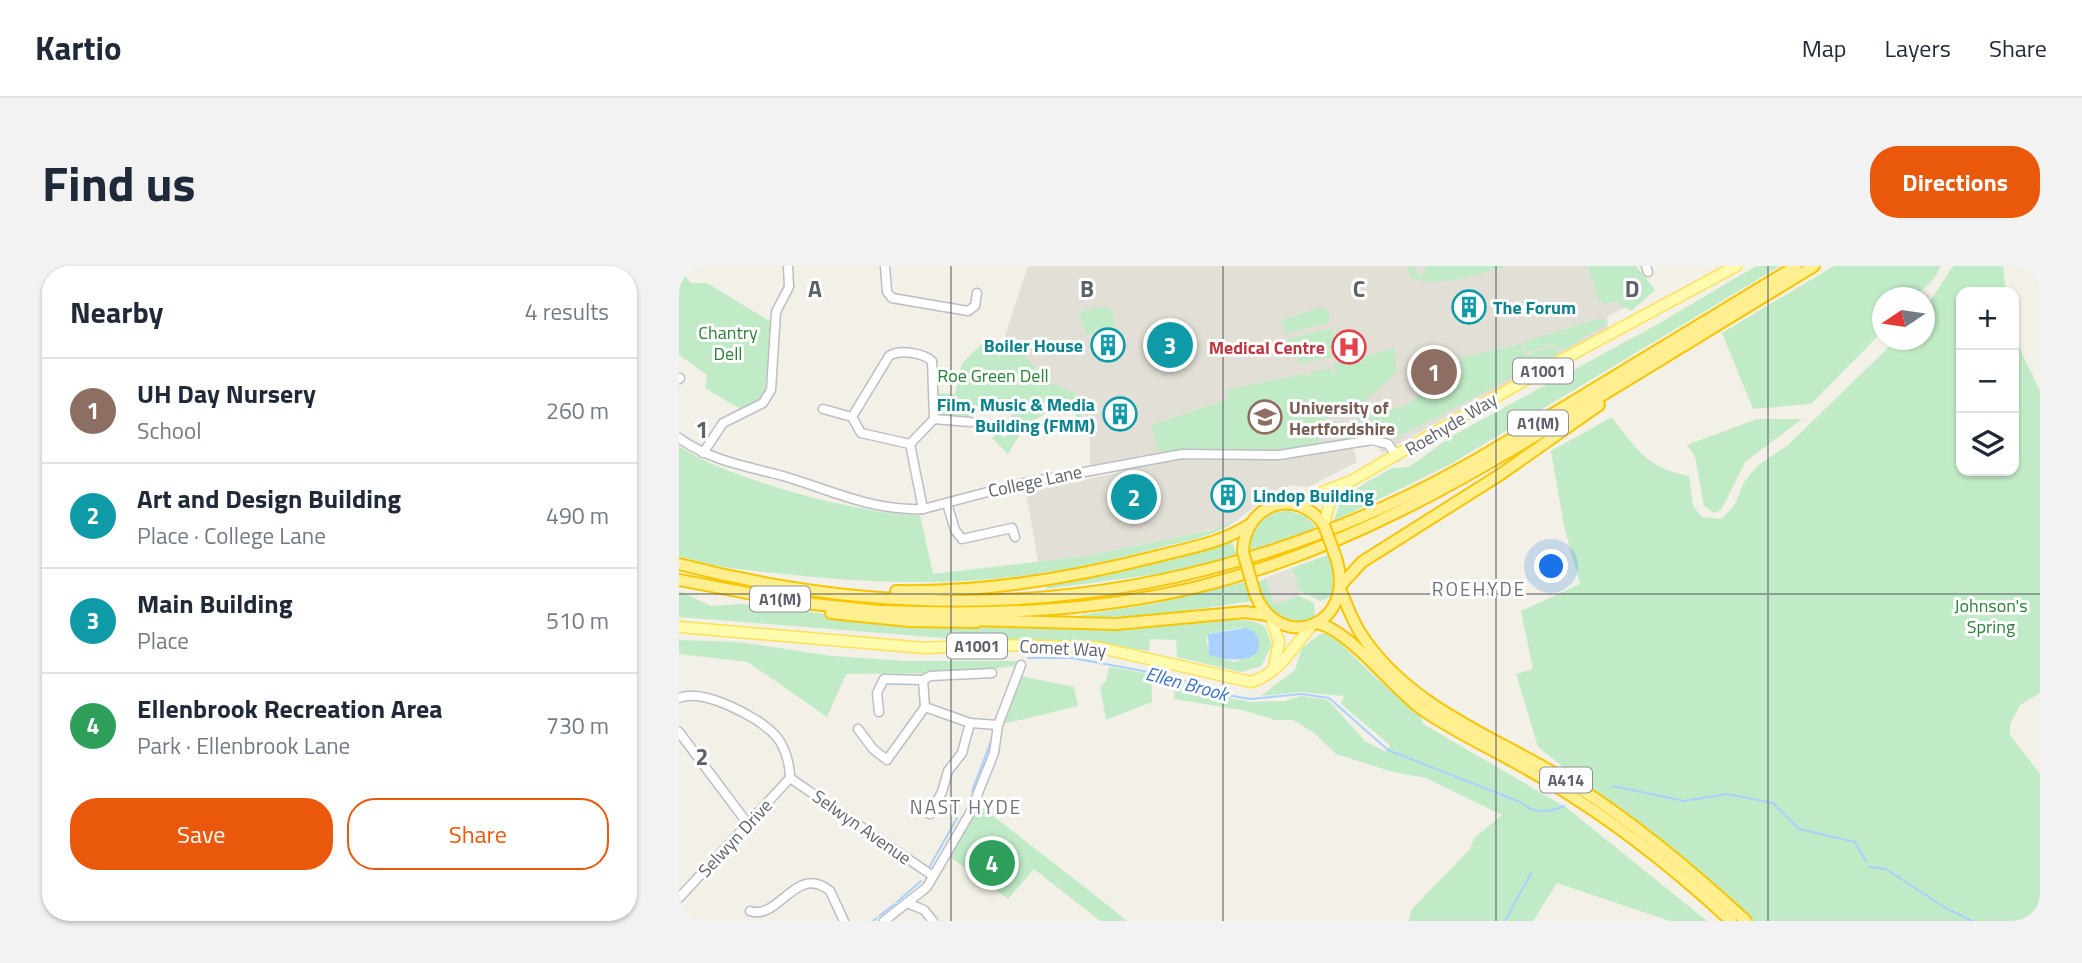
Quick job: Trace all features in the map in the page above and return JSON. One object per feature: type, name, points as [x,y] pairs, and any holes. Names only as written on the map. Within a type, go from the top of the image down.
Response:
[{"type":"highway","name":"A1(M)","points":[[679,564],[796,587],[936,600],[1063,597],[1156,583],[1267,554],[1345,524],[1447,476],[1795,266]]},
{"type":"highway","name":"A1(M)","points":[[679,580],[783,600],[882,611],[980,614],[1085,607],[1198,587],[1269,567],[1357,533],[1415,506],[1814,266]]},
{"type":"highway","points":[[882,611],[989,621],[1116,624],[1245,611],[1295,627],[1314,624],[1333,610],[1341,588],[1362,562],[1501,474],[1605,401],[1632,377]]},
{"type":"highway","points":[[796,587],[937,591],[1039,582],[1102,570],[1220,540],[1249,525],[1266,508],[1290,504],[1309,510],[1324,525],[1336,558],[1341,588]]},
{"type":"highway","points":[[1249,525],[1243,552],[1255,594],[1269,617]]},
{"type":"highway","points":[[679,587],[761,603],[869,618],[950,623],[989,621]]},
{"type":"highway","name":"A414","points":[[1341,588],[1363,637],[1395,672],[1438,710],[1542,766],[1599,801],[1658,844],[1746,921]]},
{"type":"highway","name":"A414","points":[[1314,624],[1340,632],[1385,678],[1423,709],[1545,779],[1620,828],[1731,921]]},
{"type":"main road","name":"Roehyde Way","points":[[1290,504],[1351,481],[1532,376],[1736,266]]},
{"type":"main road","name":"Roehyde Way","points":[[1324,525],[1329,504],[1351,481]]},
{"type":"main road","points":[[1269,617],[1279,642],[1273,671]]},
{"type":"main road","points":[[1273,671],[1314,624]]},
{"type":"main road","name":"Comet Way","points":[[679,627],[925,648],[994,645],[1096,648],[1125,652],[1243,682],[1258,680],[1273,671]]},
{"type":"street","points":[[703,453],[723,423],[763,403],[771,390],[776,312],[789,287],[788,266]]},
{"type":"street","points":[[885,266],[887,292],[892,299],[968,311],[975,306],[978,293]]},
{"type":"street","points":[[852,417],[889,356],[894,353],[907,353],[929,357],[932,361],[934,419],[925,432],[910,444]]},
{"type":"street","points":[[823,409],[852,417],[861,433],[910,444]]},
{"type":"street","points":[[934,419],[970,422]]},
{"type":"street","name":"College Lane","points":[[679,438],[703,453],[859,502],[923,509],[1027,482],[1182,454],[1279,455],[1381,440],[1397,456]]},
{"type":"street","points":[[910,444],[923,509]]},
{"type":"street","points":[[947,503],[955,530],[963,539],[1012,528],[1015,537]]},
{"type":"street","points":[[884,921],[923,891],[974,803],[994,753],[998,726],[1021,665]]},
{"type":"street","points":[[879,712],[877,693],[884,679],[923,680],[930,676],[992,673]]},
{"type":"street","points":[[858,729],[873,749],[887,760],[925,707],[923,680]]},
{"type":"street","points":[[679,698],[689,695],[713,700],[762,724],[780,741],[790,778]]},
{"type":"street","points":[[925,707],[970,723],[998,726]]},
{"type":"street","points":[[930,814],[942,792],[948,771],[962,753],[970,723]]},
{"type":"street","points":[[679,732],[748,824]]},
{"type":"street","name":"Selwyn Drive","points":[[679,898],[790,778]]},
{"type":"street","name":"Selwyn Avenue","points":[[790,778],[933,876]]},
{"type":"street","points":[[750,911],[760,916],[768,914],[795,891],[814,884],[831,891],[844,921]]},
{"type":"street","points":[[923,891],[924,910]]},
{"type":"street","points":[[907,903],[924,910],[933,921]]},
{"type":"shaded area","name":"University of Hertfordshire","points":[[1028,266],[1636,266],[1655,290],[1607,317],[1608,328],[1382,453],[1376,444],[1353,447],[1357,462],[1308,487],[1288,485],[1289,493],[1261,502],[1237,520],[1220,528],[1086,556],[1038,562],[1026,492],[1135,469],[1090,467],[1090,441],[1079,397],[1047,381],[1003,342]]},
{"type":"shaded area","points":[[1292,568],[1300,591],[1298,597],[1274,606],[1264,578]]},
{"type":"green space","points":[[1407,266],[1416,266],[1416,272],[1420,275],[1426,273],[1426,266],[1507,266],[1457,279],[1430,282],[1410,276]]},
{"type":"green space","points":[[1588,266],[1636,266],[1655,290],[1631,311],[1614,301],[1604,304],[1598,299]]},
{"type":"green space","points":[[1756,266],[1780,266],[1449,465],[1334,521],[1341,499],[1367,482],[1392,468],[1409,467],[1452,436],[1658,324]]},
{"type":"green space","points":[[1834,266],[1941,266],[1925,287],[1872,287],[1872,342],[1811,404],[1753,409],[1722,333]]},
{"type":"green space","name":"Johnson's Spring","points":[[1953,266],[2003,266],[2005,287],[1956,287],[1956,476],[2019,476],[2019,347],[2040,391],[2040,693],[2020,705],[2010,724],[2010,735],[2040,774],[2040,921],[1752,921],[1662,841],[1577,782],[1579,779],[1538,747],[1516,674],[1533,669],[1521,611],[1580,584],[1564,526],[1551,451],[1612,417],[1644,456],[1663,468],[1689,476],[1693,506],[1702,517],[1722,519],[1735,504],[1744,482],[1757,466],[1788,445],[1886,350],[1935,350],[1935,294]]},
{"type":"green space","name":"Chantry Dell","points":[[679,269],[691,283],[707,283],[771,322],[765,391],[760,400],[740,409],[705,388],[707,375],[679,355]]},
{"type":"green space","points":[[1107,306],[1112,312],[1115,326],[1095,329],[1094,333],[1086,335],[1079,312]]},
{"type":"green space","points":[[1319,308],[1328,310],[1330,322],[1285,334],[1282,320]]},
{"type":"green space","points":[[1601,318],[1608,323],[1563,350],[1551,344],[1531,352],[1525,350],[1523,342]]},
{"type":"green space","points":[[1337,326],[1343,343],[1328,349],[1330,353],[1341,355],[1299,364],[1297,354],[1291,355],[1287,339],[1332,328],[1335,343],[1338,342]]},
{"type":"green space","name":"Roe Green Dell","points":[[1003,342],[1019,350],[1047,381],[1076,394],[1086,430],[1067,407],[1055,410],[1031,423],[1008,454],[992,438],[997,433],[1006,438],[1014,402],[983,407],[968,418],[940,417],[937,414],[936,393],[955,394],[962,363],[983,343]]},
{"type":"green space","points":[[1521,344],[1527,355],[1552,346],[1559,353],[1396,438],[1378,434],[1344,440],[1336,434],[1341,425],[1407,405],[1423,392],[1440,386],[1432,386],[1429,379],[1462,371],[1459,358]]},
{"type":"green space","points":[[1395,348],[1396,373],[1358,407],[1325,419],[1318,444],[1278,449],[1158,451],[1151,425],[1229,399],[1226,390],[1304,374],[1312,378],[1310,372],[1331,368],[1332,373],[1335,373],[1334,364]]},
{"type":"green space","points":[[1757,419],[1802,419],[1745,462],[1721,510],[1714,513],[1704,506],[1695,457],[1687,445]]},
{"type":"green space","points":[[679,446],[728,470],[796,493],[865,509],[920,515],[933,574],[1086,556],[1213,530],[1237,520],[1219,531],[1199,538],[1113,559],[1069,569],[983,580],[851,580],[741,569],[679,556]]},
{"type":"green space","points":[[1289,511],[1305,516],[1317,529],[1249,554],[1251,537],[1259,523],[1272,514]]},
{"type":"green space","points":[[1232,542],[1237,556],[1187,570],[1046,589],[1046,585],[1100,575]]},
{"type":"green space","points":[[1328,555],[1335,581],[1332,596],[1321,601],[1300,591],[1292,568]]},
{"type":"green space","points":[[1265,579],[1274,605],[1299,596],[1314,603],[1315,616],[1296,623],[1279,615],[1260,591],[1257,582]]},
{"type":"green space","points":[[1245,582],[1251,601],[1160,615],[1082,618],[1081,615],[1153,604]]},
{"type":"green space","points":[[679,591],[711,606],[743,604],[889,620],[987,626],[1135,628],[1203,620],[1240,619],[1265,627],[1272,645],[1261,666],[1241,672],[1177,657],[1176,640],[1150,639],[1149,651],[1086,642],[969,640],[679,617]],"holes":[[[1241,628],[1259,646],[1255,654],[1235,662],[1210,655],[1206,640],[1210,633]]]},
{"type":"green space","points":[[1322,633],[1333,636],[1376,678],[1420,714],[1423,724],[1567,808],[1707,921],[1670,921],[1557,883],[1533,921],[1409,921],[1411,910],[1470,849],[1474,838],[1502,815],[1426,778],[1393,772],[1336,754],[1314,733],[1293,720],[1275,720],[1242,710],[1174,699],[1175,678],[1220,696],[1250,702],[1284,701],[1302,696],[1328,700],[1366,742],[1386,752],[1390,745],[1341,704],[1344,696],[1301,692],[1261,696],[1295,670],[1302,648]]},
{"type":"green space","points":[[679,640],[738,642],[832,656],[905,661],[1017,661],[1015,666],[959,673],[846,674],[827,717],[748,662],[679,654]]},
{"type":"green space","points":[[1109,667],[1151,674],[1152,702],[1106,720],[1100,687],[1106,681]]},
{"type":"green space","points":[[1020,676],[1074,687],[1078,706],[1003,724]]},
{"type":"green space","points":[[979,805],[1127,921],[1100,921],[1034,869],[1008,899],[950,857]]},
{"type":"water","points":[[1246,628],[1255,632],[1259,643],[1253,656],[1237,660],[1209,655],[1208,634]]},
{"type":"waterway","name":"Ellen Brook","points":[[1028,658],[1072,658],[1171,676],[1221,694],[1250,699],[1302,694],[1329,698],[1388,750],[1536,810],[1547,811],[1564,806]]},
{"type":"waterway","name":"Ellen Brook","points":[[972,791],[993,736]]},
{"type":"waterway","name":"Ellen Brook","points":[[1613,786],[1684,801],[1727,794],[1773,803],[1799,829],[1855,842],[1866,862]]},
{"type":"waterway","name":"Ellen Brook","points":[[930,866],[957,818]]},
{"type":"waterway","name":"Ellen Brook","points":[[1869,867],[1886,869],[1944,907],[1972,921]]},
{"type":"waterway","points":[[1505,921],[1531,873]]},
{"type":"waterway","name":"Ellen Brook","points":[[897,902],[921,881]]},
{"type":"waterway","name":"Ellen Brook","points":[[888,909],[895,904]]},
{"type":"waterway","name":"Ellen Brook","points":[[879,916],[887,910]]},
{"type":"waterway","name":"Ellen Brook","points":[[873,921],[877,918]]},
{"type":"place","name":"The Forum","points":[[1469,307]]},
{"type":"place","name":"Boiler House","points":[[1108,345]]},
{"type":"place","name":"Main Building","points":[[1170,345]]},
{"type":"place","name":"Medical Centre","points":[[1349,347]]},
{"type":"place","name":"UH Day Nursery","points":[[1434,372]]},
{"type":"place","name":"Film, Music & Media Building (FMM)","points":[[1120,414]]},
{"type":"place","name":"University of Hertfordshire","points":[[1265,417]]},
{"type":"place","name":"Lindop Building","points":[[1228,495]]},
{"type":"place","name":"Art and Design Building","points":[[1134,497]]},
{"type":"place","name":"Ellenbrook Recreation Area","points":[[992,863]]},
{"type":"district","name":"ROEHYDE","points":[[1479,588]]},
{"type":"district","name":"NAST HYDE","points":[[966,806]]}]
